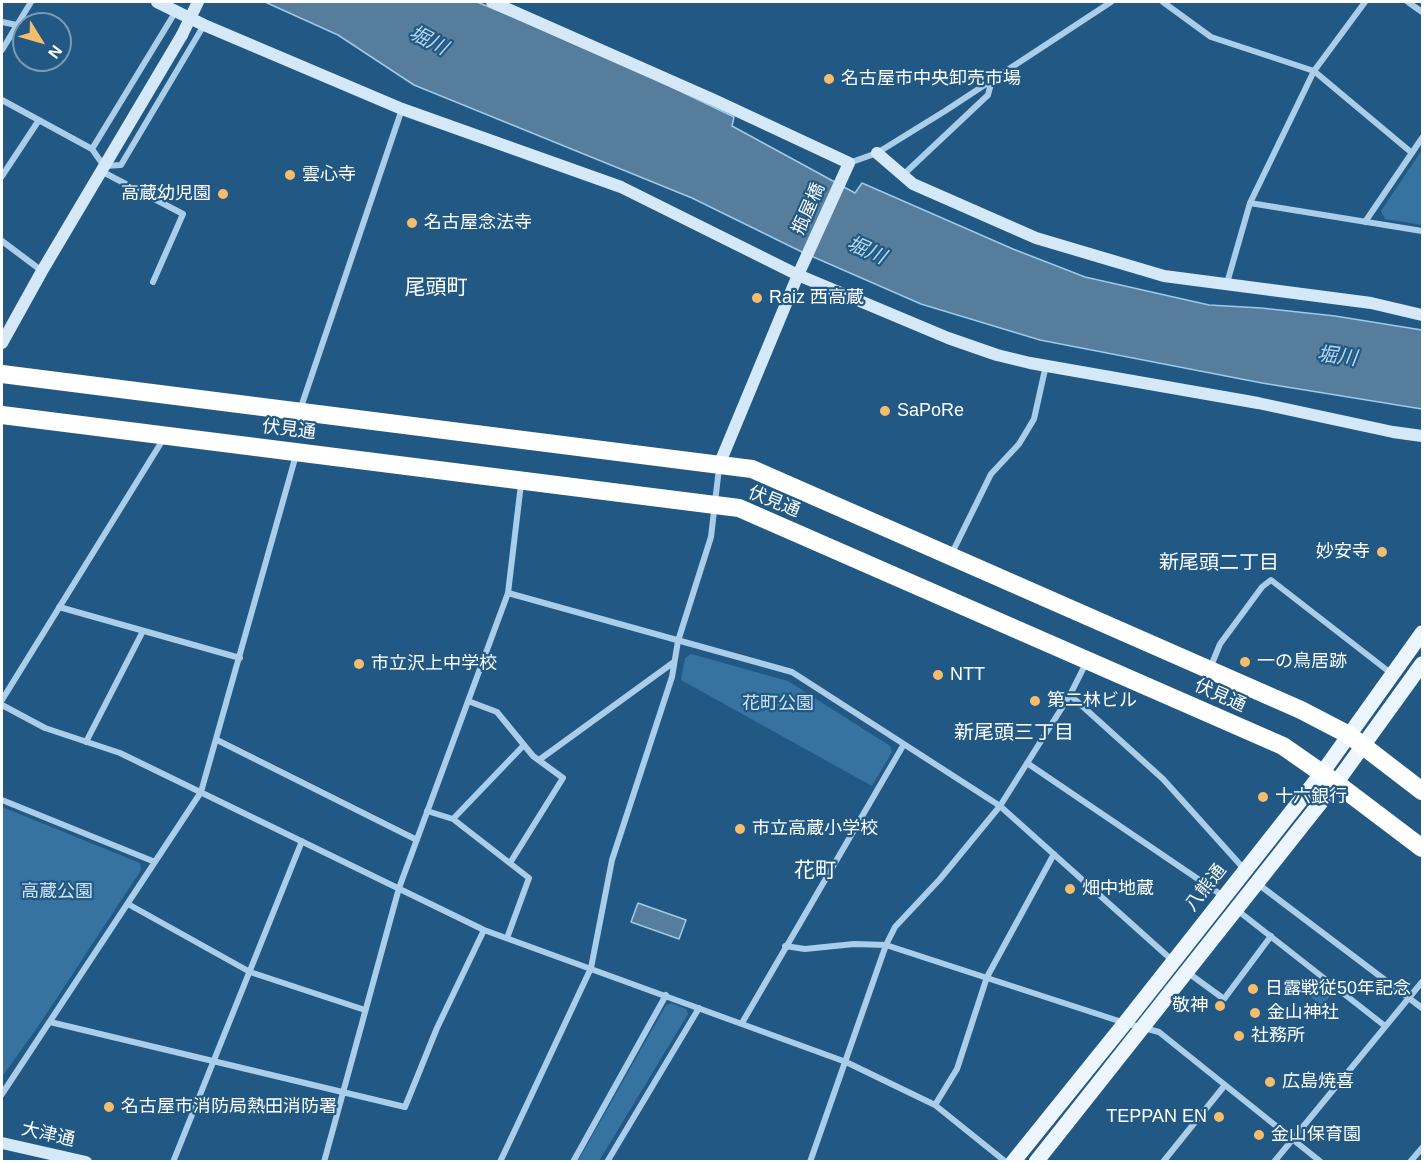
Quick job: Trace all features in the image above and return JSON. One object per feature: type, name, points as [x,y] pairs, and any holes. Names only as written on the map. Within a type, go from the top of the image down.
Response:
[{"type":"highway","name":"伏見通","points":[[2,374],[752,469],[1301,710],[1356,741],[1422,791]]},
{"type":"highway","name":"伏見通","points":[[2,415],[739,508],[1282,746],[1329,778],[1422,848]]},
{"type":"main road","name":"八熊通","points":[[1356,741],[1393,674],[1422,633]]},
{"type":"main road","name":"八熊通","points":[[1036,1161],[1257,883],[1356,741],[1422,664]]},
{"type":"main road","name":"八熊通","points":[[1012,1161],[1174,962],[1245,870],[1329,778]]},
{"type":"street","points":[[157,2],[204,25],[402,109],[621,187],[948,338],[997,355],[1422,436]]},
{"type":"street","points":[[2,343],[182,35],[198,2]]},
{"type":"street","points":[[492,2],[714,100],[848,165],[878,153],[1111,2]]},
{"type":"street","points":[[1163,2],[1211,37],[1314,71],[1412,153]]},
{"type":"street","points":[[1227,283],[1250,203],[1314,71],[1365,2]]},
{"type":"street","points":[[1408,2],[1422,12]]},
{"type":"street","points":[[92,149],[176,11]]},
{"type":"street","points":[[103,168],[121,165],[204,25]]},
{"type":"street","points":[[2,50],[12,33]]},
{"type":"street","points":[[902,176],[988,95],[992,80]]},
{"type":"street","points":[[2,100],[92,149],[103,168],[183,214],[153,282]]},
{"type":"street","points":[[300,411],[402,109]]},
{"type":"street","points":[[2,176],[39,120]]},
{"type":"street","points":[[1365,222],[1422,138]]},
{"type":"street","points":[[878,153],[913,184],[1036,238],[1164,276],[1371,303],[1422,315]]},
{"type":"street","name":"瓶屋橋","points":[[719,465],[848,165]]},
{"type":"street","points":[[1250,203],[1422,231]]},
{"type":"street","points":[[2,241],[42,271]]},
{"type":"street","points":[[950,556],[991,474],[1019,444],[1034,419],[1046,365]]},
{"type":"street","points":[[2,700],[165,435]]},
{"type":"street","points":[[2,1094],[201,792],[297,452]]},
{"type":"street","points":[[500,1161],[591,968],[612,860],[672,677],[678,641],[711,537],[719,465]]},
{"type":"street","points":[[324,1161],[399,888],[508,593],[521,480]]},
{"type":"street","points":[[1209,670],[1221,644],[1262,587],[1271,580],[1393,674]]},
{"type":"street","points":[[508,593],[792,672],[1000,806],[1174,962]]},
{"type":"street","points":[[59,607],[240,658]]},
{"type":"street","points":[[86,742],[143,631]]},
{"type":"street","points":[[810,1161],[886,945],[895,927],[940,879],[1000,806],[1070,695],[1087,661]]},
{"type":"street","points":[[538,760],[675,662]]},
{"type":"street","points":[[1070,695],[1163,779],[1245,870]]},
{"type":"street","points":[[468,701],[497,712],[538,760],[563,778],[510,863]]},
{"type":"street","points":[[2,705],[45,728],[120,753],[484,930],[846,1062],[935,1105],[1006,1161]]},
{"type":"street","points":[[216,740],[417,840]]},
{"type":"street","points":[[742,1023],[904,744]]},
{"type":"street","points":[[453,819],[524,745]]},
{"type":"street","points":[[1028,763],[1224,897]]},
{"type":"street","points":[[2,800],[155,862]]},
{"type":"street","points":[[427,811],[453,819],[529,878],[507,938]]},
{"type":"street","points":[[173,1161],[302,842]]},
{"type":"street","points":[[935,1105],[957,1069],[987,977],[1054,854]]},
{"type":"street","points":[[1257,883],[1422,1008]]},
{"type":"street","points":[[128,904],[250,972],[365,1010]]},
{"type":"street","points":[[1236,909],[1386,1026]]},
{"type":"street","points":[[50,1022],[405,1107],[436,1028],[484,930]]},
{"type":"street","points":[[1187,972],[1224,999],[1271,936]]},
{"type":"street","points":[[786,946],[805,949],[854,944],[886,945],[1159,1032],[1321,1161]]},
{"type":"street","points":[[1274,1161],[1422,981]]},
{"type":"street","points":[[573,1161],[666,995]]},
{"type":"street","points":[[607,1161],[699,1008]]},
{"type":"street","points":[[1164,1161],[1225,1085]]},
{"type":"street","name":"大津通","points":[[2,1143],[86,1161]]},
{"type":"street","points":[[1410,1161],[1422,1148]]},
{"type":"green space","points":[[1422,150],[1422,225],[1385,219],[1381,211]]},
{"type":"green space","name":"花町公園","points":[[691,654],[788,681],[890,746],[892,752],[872,786],[681,680],[685,658]]},
{"type":"green space","name":"高蔵公園","points":[[2,807],[140,863],[141,870],[2,1077]]},
{"type":"green space","points":[[1319,979],[1334,991],[1322,1006],[1307,994]]},
{"type":"green space","points":[[671,1003],[686,1009],[688,1014],[599,1161],[578,1161],[666,1005]]},
{"type":"water","name":"堀川","points":[[265,2],[477,2],[603,54],[734,117],[732,126],[855,193],[862,183],[1013,249],[1085,277],[1209,305],[1335,316],[1422,330],[1422,409],[1262,383],[1040,340],[921,304],[802,252],[692,198],[414,85],[338,35]]},
{"type":"water","points":[[638,903],[686,920],[679,939],[631,922]]},
{"type":"place","name":"名古屋市中央卸売市場","points":[[829,79]]},
{"type":"place","name":"雲心寺","points":[[290,175]]},
{"type":"place","name":"高蔵幼児園","points":[[223,194]]},
{"type":"place","name":"名古屋念法寺","points":[[412,223]]},
{"type":"place","name":"Raiz 西高蔵","points":[[757,298]]},
{"type":"place","name":"SaPoRe","points":[[885,411]]},
{"type":"place","name":"妙安寺","points":[[1382,552]]},
{"type":"place","name":"一の鳥居跡","points":[[1245,662]]},
{"type":"place","name":"市立沢上中学校","points":[[359,664]]},
{"type":"place","name":"NTT","points":[[938,675]]},
{"type":"place","name":"第二林ビル","points":[[1035,701]]},
{"type":"place","name":"十六銀行","points":[[1263,797]]},
{"type":"place","name":"市立高蔵小学校","points":[[740,829]]},
{"type":"place","name":"畑中地蔵","points":[[1070,889]]},
{"type":"place","name":"日露戦従50年記念","points":[[1253,989]]},
{"type":"place","name":"敬神","points":[[1220,1006]]},
{"type":"place","name":"金山神社","points":[[1255,1013]]},
{"type":"place","name":"社務所","points":[[1239,1036]]},
{"type":"place","name":"広島焼喜","points":[[1270,1082]]},
{"type":"place","name":"名古屋市消防局熱田消防署","points":[[109,1107]]},
{"type":"place","name":"TEPPAN EN","points":[[1219,1117]]},
{"type":"place","name":"金山保育園","points":[[1259,1135]]},
{"type":"district","name":"尾頭町","points":[[436,288]]},
{"type":"district","name":"新尾頭二丁目","points":[[1219,563]]},
{"type":"district","name":"新尾頭三丁目","points":[[1014,733]]},
{"type":"district","name":"花町","points":[[815,871]]}]
